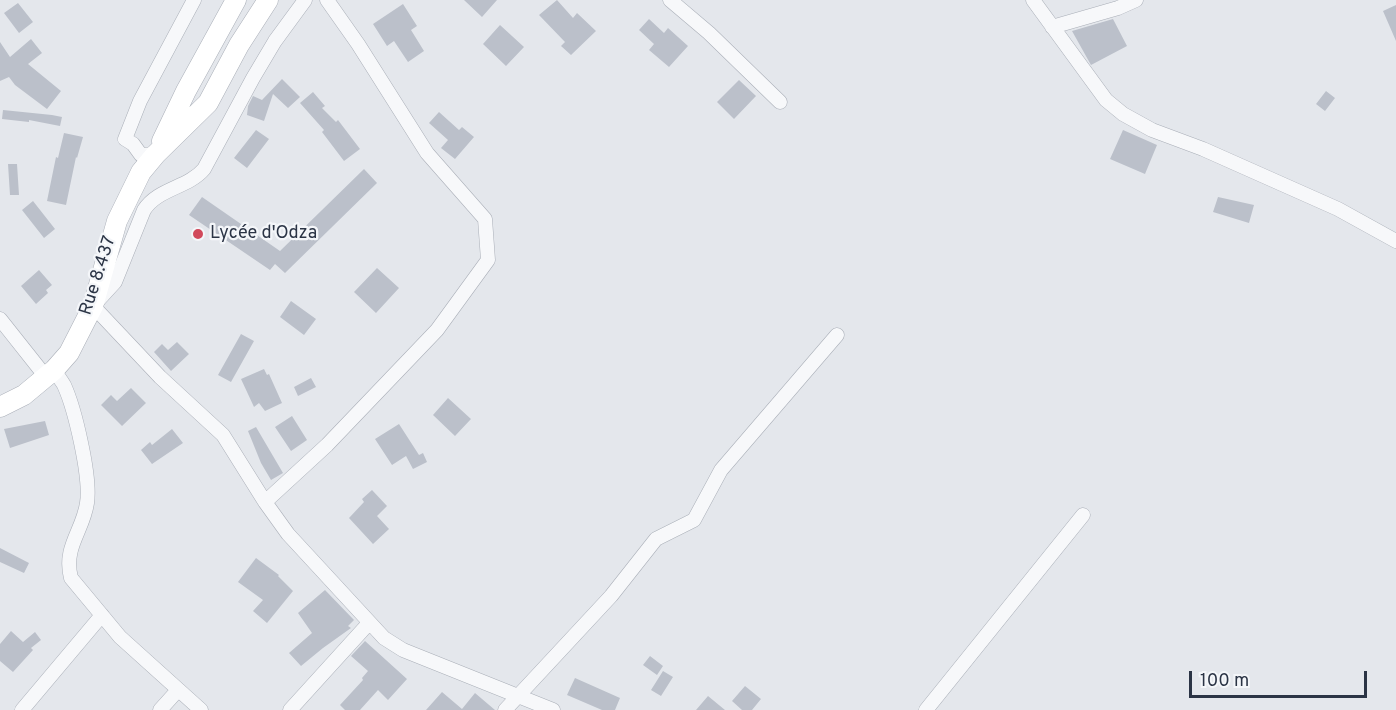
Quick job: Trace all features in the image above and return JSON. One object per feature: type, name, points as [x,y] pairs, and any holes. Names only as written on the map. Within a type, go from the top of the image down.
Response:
[{"type":"main road","name":"Rue 8.437","points":[[156,154],[186,91],[236,0]]},
{"type":"main road","name":"Rue 8.437","points":[[0,407],[24,395],[69,353],[93,306],[117,221],[141,172],[208,103],[239,45],[268,0]]},
{"type":"street","points":[[156,154],[141,155],[133,144],[125,139],[140,101],[194,0]]},
{"type":"street","points":[[305,0],[269,50],[204,169],[191,180],[155,197],[148,203],[115,282],[93,306],[160,376],[223,435],[288,534],[384,638],[403,650],[553,710]]},
{"type":"street","points":[[265,502],[327,445],[437,330],[488,261],[485,219],[427,153],[358,44],[327,0]]},
{"type":"street","points":[[670,0],[709,33],[780,102]]},
{"type":"street","points":[[1033,0],[1106,100],[1123,114],[1152,130],[1203,149],[1338,209],[1396,241]]},
{"type":"street","points":[[1052,27],[1118,8],[1136,0]]},
{"type":"street","points":[[0,319],[64,386],[73,414],[88,486],[87,504],[73,541],[68,567],[72,578],[120,637],[201,710]]},
{"type":"street","points":[[505,710],[611,596],[656,539],[694,520],[721,470],[837,335]]},
{"type":"street","points":[[926,710],[1083,515]]},
{"type":"street","points":[[22,710],[102,615]]},
{"type":"street","points":[[290,710],[369,623]]},
{"type":"street","points":[[160,710],[178,690]]},
{"type":"building","points":[[464,0],[497,0],[482,17]]},
{"type":"building","points":[[557,0],[573,18],[577,13],[596,31],[571,55],[561,46],[565,42],[539,15]]},
{"type":"building","points":[[18,3],[33,22],[19,33],[4,13]]},
{"type":"building","points":[[403,4],[417,26],[411,30],[424,51],[408,62],[394,41],[387,46],[373,24]]},
{"type":"building","points":[[1396,5],[1396,41],[1383,11]]},
{"type":"building","points":[[649,19],[664,33],[668,28],[688,46],[669,67],[649,50],[654,44],[639,30]]},
{"type":"building","points":[[1113,19],[1127,46],[1091,65],[1072,31]]},
{"type":"building","points":[[500,25],[524,47],[506,66],[483,44]]},
{"type":"building","points":[[31,39],[42,53],[28,64],[61,91],[47,109],[15,85],[9,77],[0,81],[0,42],[10,57]]},
{"type":"building","points":[[282,79],[300,97],[288,108],[273,94],[264,121],[247,115],[253,96],[262,100]]},
{"type":"building","points":[[739,80],[756,96],[734,119],[717,102]]},
{"type":"building","points":[[1326,91],[1335,98],[1325,111],[1316,104]]},
{"type":"building","points":[[313,92],[325,106],[322,108],[336,122],[338,120],[360,149],[344,161],[322,132],[324,130],[300,103]]},
{"type":"building","points":[[3,110],[62,117],[60,126],[29,120],[29,122],[2,119]]},
{"type":"building","points":[[439,112],[459,130],[462,127],[474,137],[455,159],[441,148],[448,140],[429,123]]},
{"type":"building","points":[[256,130],[269,139],[247,168],[234,158]]},
{"type":"building","points":[[1123,130],[1157,145],[1145,174],[1110,159]]},
{"type":"building","points":[[64,133],[83,137],[76,157],[66,205],[47,201],[56,157],[58,158]]},
{"type":"building","points":[[8,164],[17,164],[19,195],[10,195]]},
{"type":"building","points":[[364,169],[377,183],[285,273],[275,264],[270,270],[189,215],[202,197],[280,251]]},
{"type":"building","points":[[1218,197],[1254,205],[1249,223],[1213,212]]},
{"type":"building","points":[[33,201],[55,229],[44,238],[22,210]]},
{"type":"building","points":[[377,268],[399,288],[376,313],[354,292]]},
{"type":"building","points":[[39,270],[52,285],[46,290],[48,293],[36,304],[21,286]]},
{"type":"building","points":[[291,301],[316,319],[304,335],[280,317]]},
{"type":"building","points":[[241,334],[254,341],[231,382],[218,375]]},
{"type":"building","points":[[177,342],[189,354],[171,371],[154,352],[162,344],[168,350]]},
{"type":"building","points":[[264,369],[267,375],[269,374],[282,403],[265,411],[259,403],[254,407],[241,379]]},
{"type":"building","points":[[311,378],[316,387],[298,396],[294,387]]},
{"type":"building","points":[[131,388],[146,403],[122,426],[101,405],[111,395],[117,401]]},
{"type":"building","points":[[448,398],[471,419],[455,436],[433,415]]},
{"type":"building","points":[[292,416],[307,440],[291,451],[275,427]]},
{"type":"building","points":[[45,421],[49,435],[10,448],[4,429]]},
{"type":"building","points":[[399,424],[419,455],[423,453],[427,462],[413,469],[406,456],[392,465],[375,439]]},
{"type":"building","points":[[256,427],[283,473],[271,480],[261,463],[248,431]]},
{"type":"building","points":[[172,429],[183,443],[152,464],[141,450],[150,442],[152,445]]},
{"type":"building","points":[[372,490],[387,506],[377,516],[389,529],[373,544],[349,518],[364,502],[362,499]]},
{"type":"building","points":[[0,548],[29,563],[24,573],[0,562]]},
{"type":"building","points":[[256,558],[279,575],[293,591],[267,623],[253,611],[263,600],[238,582]]},
{"type":"building","points":[[325,590],[354,620],[348,626],[351,628],[301,666],[289,653],[312,633],[298,613]]},
{"type":"building","points":[[11,631],[23,642],[35,632],[41,640],[31,648],[33,650],[13,672],[0,661],[0,644]]},
{"type":"building","points":[[365,641],[407,679],[388,700],[378,690],[360,710],[345,710],[340,705],[363,680],[362,678],[368,671],[351,656]]},
{"type":"building","points":[[650,656],[663,666],[657,675],[643,665]]},
{"type":"building","points":[[663,671],[673,677],[661,696],[651,690]]},
{"type":"building","points":[[575,678],[620,698],[615,710],[602,710],[567,695]]},
{"type":"building","points":[[745,686],[761,699],[752,710],[742,710],[732,701]]},
{"type":"building","points":[[442,692],[462,709],[475,693],[495,710],[426,710]]},
{"type":"building","points":[[708,696],[725,710],[696,710]]},
{"type":"place","name":"Lycée d'Odza","points":[[198,234]]}]
